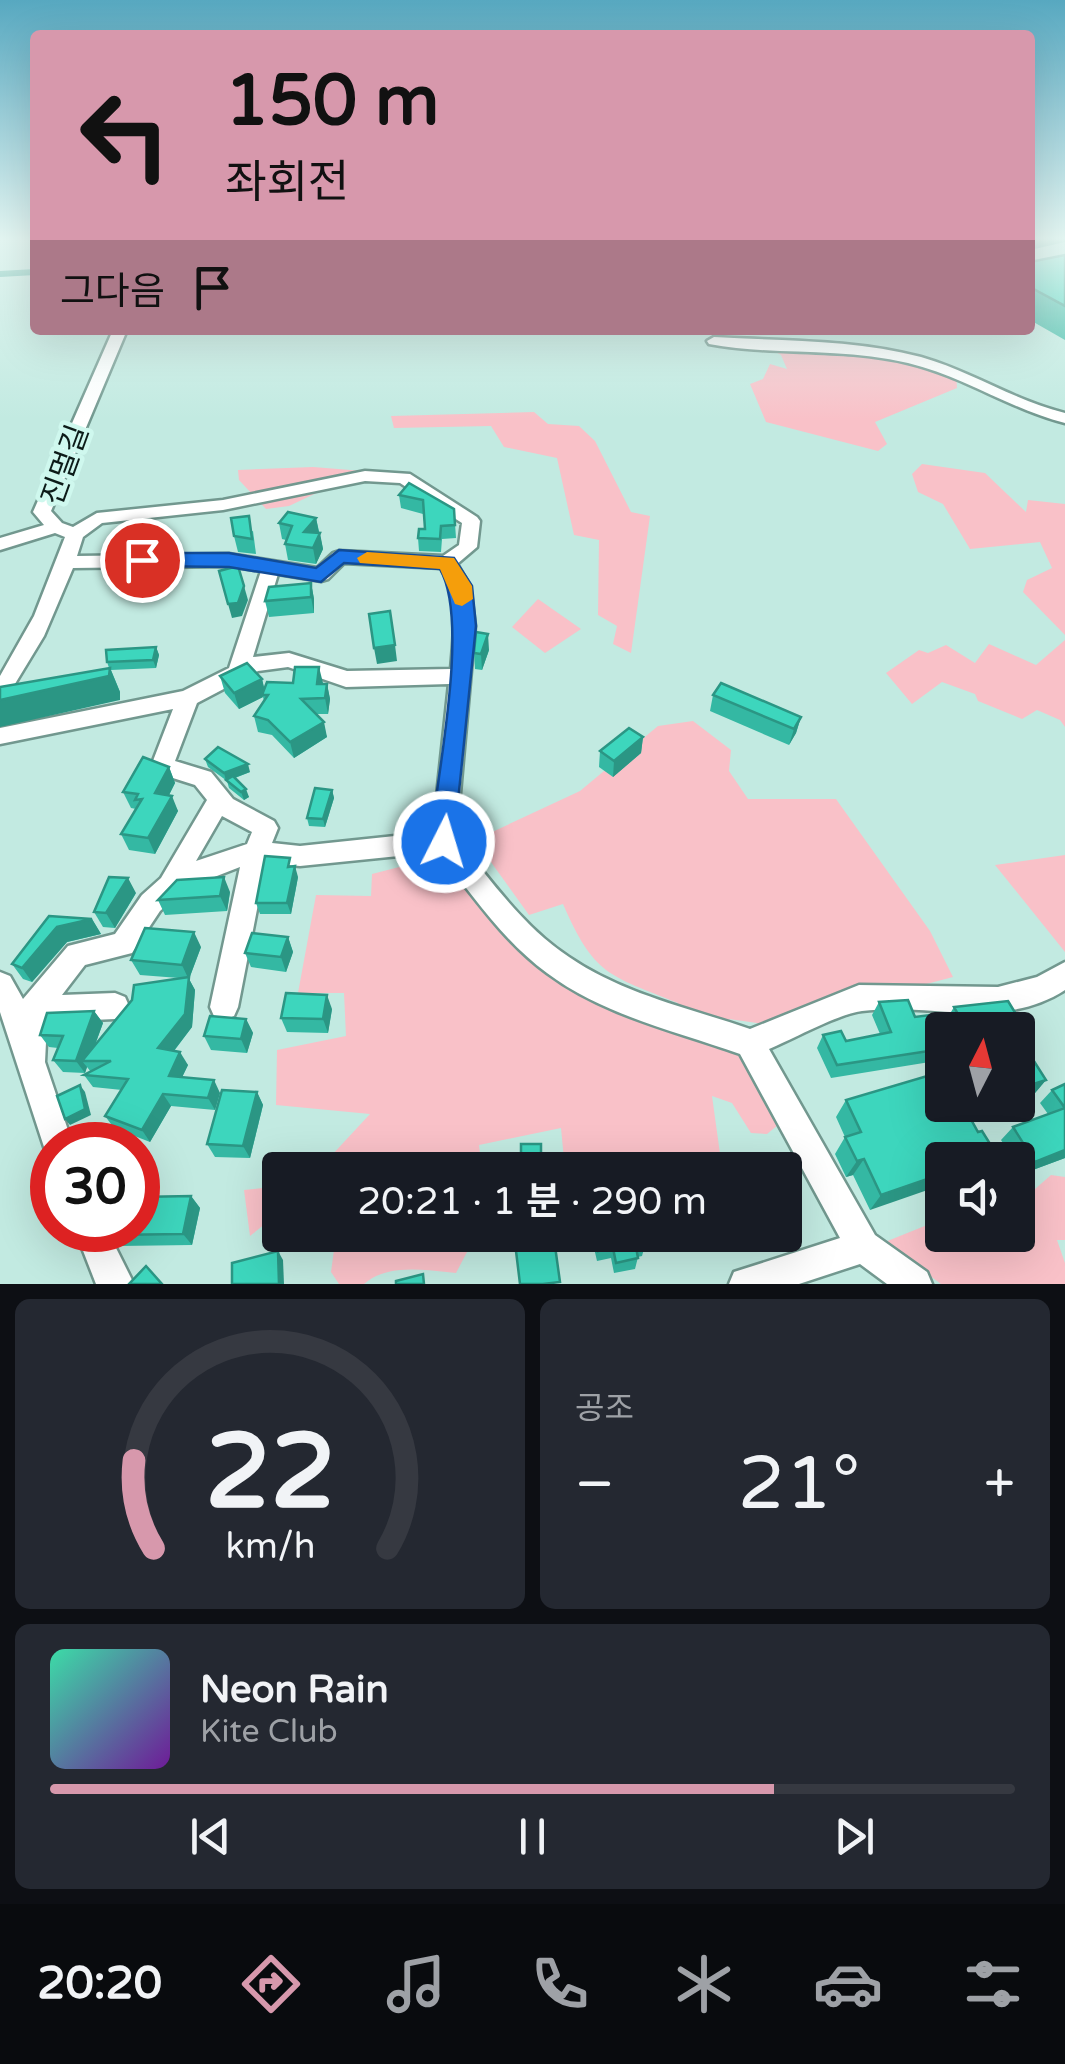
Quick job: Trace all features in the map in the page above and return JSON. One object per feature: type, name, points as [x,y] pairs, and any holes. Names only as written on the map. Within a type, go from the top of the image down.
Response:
[{"type":"street","name":"진멀길","points":[[0,692],[26,656],[76,534],[56,527],[42,512],[118,335]]},
{"type":"street","points":[[714,342],[878,353],[942,368],[1035,412],[1065,418]]},
{"type":"street","points":[[66,562],[229,560],[321,576],[339,556],[447,562],[468,548],[471,521],[404,478],[365,476],[223,505],[98,518],[76,534]]},
{"type":"street","points":[[0,544],[56,527]]},
{"type":"street","points":[[447,562],[461,586],[465,626],[457,676],[444,842],[533,946],[568,973],[638,1006],[750,1044],[859,998],[998,1000],[1043,990],[1065,975]]},
{"type":"street","points":[[238,670],[272,568]]},
{"type":"street","points":[[0,736],[188,698],[254,664],[289,660],[346,679],[457,676]]},
{"type":"street","points":[[188,698],[162,766],[203,778],[219,799],[266,828],[256,852],[224,1008]]},
{"type":"street","points":[[11,1003],[78,955],[123,944],[147,905],[173,879],[219,799]]},
{"type":"street","points":[[173,879],[256,852],[300,856],[444,842]]},
{"type":"street","points":[[11,1003],[115,1006]]},
{"type":"street","points":[[11,1003],[32,1079],[49,1122]]},
{"type":"street","points":[[750,1044],[863,1247],[915,1284]]},
{"type":"street","points":[[746,1284],[863,1247]]},
{"type":"street","points":[[99,1252],[107,1272],[118,1284]]},
{"type":"shaded area","points":[[779,341],[914,355],[956,370],[957,388],[875,422],[887,444],[878,451],[766,422],[750,384],[763,379],[770,364],[787,369],[781,355],[774,351]]},
{"type":"shaded area","points":[[534,412],[548,424],[579,426],[595,441],[631,512],[650,516],[631,653],[613,644],[617,626],[598,615],[599,540],[574,535],[557,458],[504,447],[491,426],[394,428],[391,416]]},
{"type":"shaded area","points":[[922,464],[985,473],[1026,512],[1028,500],[1065,504],[1065,635],[1023,592],[1027,580],[1052,568],[1040,542],[970,549],[943,504],[918,492],[912,474]]},
{"type":"shaded area","points":[[313,467],[363,471],[289,506],[266,509],[239,480],[238,470]]},
{"type":"shaded area","points":[[538,599],[581,629],[545,653],[512,627]]},
{"type":"shaded area","points":[[1065,640],[1065,727],[1060,720],[1037,710],[1022,719],[942,682],[912,704],[886,673],[919,650],[928,653],[946,645],[975,663],[989,644],[1036,665]]},
{"type":"shaded area","points":[[693,721],[731,750],[729,771],[748,799],[836,799],[930,931],[953,977],[771,1025],[729,1019],[778,1125],[767,1134],[751,1133],[732,1103],[712,1096],[720,1152],[563,1152],[561,1128],[479,1145],[480,1152],[335,1152],[370,1114],[276,1105],[277,1050],[346,1036],[344,993],[298,993],[316,895],[371,896],[372,874],[411,864],[449,868],[508,937],[673,1025],[678,1003],[606,970],[584,945],[563,904],[529,915],[475,840],[580,791],[658,726]]},
{"type":"shaded area","points":[[1065,855],[1065,952],[995,865]]},
{"type":"shaded area","points":[[1051,1175],[1065,1177],[1065,1240],[1057,1240],[1065,1263],[1065,1284],[941,1284],[885,1242],[925,1226],[925,1252],[1035,1252],[1035,1189]]},
{"type":"shaded area","points":[[262,1188],[262,1226],[250,1236],[244,1190]]},
{"type":"shaded area","points":[[334,1252],[467,1252],[456,1273],[396,1270],[364,1284],[339,1284],[331,1272]]},
{"type":"building","points":[[409,483],[454,509],[455,525],[441,526],[440,539],[418,538],[419,529],[425,529],[423,500],[399,495]]},
{"type":"building","points":[[288,512],[316,518],[304,532],[320,533],[313,548],[285,544],[292,526],[279,523]]},
{"type":"building","points":[[249,516],[252,539],[234,536],[231,518]]},
{"type":"building","points":[[238,566],[244,586],[238,603],[228,604],[219,571]]},
{"type":"building","points":[[311,583],[311,597],[265,601],[269,587]]},
{"type":"building","points":[[390,611],[395,645],[374,648],[369,614]]},
{"type":"building","points":[[476,632],[488,634],[481,654],[474,653]]},
{"type":"building","points":[[156,647],[153,660],[107,662],[106,650]]},
{"type":"building","points":[[247,663],[262,679],[234,693],[220,676]]},
{"type":"building","points":[[295,667],[319,667],[317,684],[327,684],[325,698],[301,699],[324,722],[290,742],[268,720],[254,716],[268,695],[262,695],[267,682],[293,683]]},
{"type":"building","points":[[110,668],[109,676],[0,700],[0,687]]},
{"type":"building","points":[[721,683],[801,717],[794,729],[713,695]]},
{"type":"building","points":[[629,728],[643,737],[614,761],[600,751]]},
{"type":"building","points":[[218,747],[248,764],[224,773],[205,759]]},
{"type":"building","points":[[143,757],[169,767],[155,793],[172,796],[148,838],[121,834],[142,799],[135,800],[138,794],[123,792]]},
{"type":"building","points":[[233,776],[246,789],[241,792],[226,780]]},
{"type":"building","points":[[315,788],[332,790],[323,819],[307,818]]},
{"type":"building","points":[[265,856],[290,858],[288,867],[295,866],[287,903],[256,903]]},
{"type":"building","points":[[109,877],[128,878],[106,913],[94,912]]},
{"type":"building","points":[[224,877],[220,896],[158,900],[177,880]]},
{"type":"building","points":[[49,916],[92,919],[57,927],[22,968],[12,964]]},
{"type":"building","points":[[145,928],[194,932],[182,965],[131,960]]},
{"type":"building","points":[[252,933],[288,937],[281,957],[245,953]]},
{"type":"building","points":[[189,977],[185,1014],[158,1048],[180,1052],[169,1076],[214,1080],[208,1098],[163,1094],[147,1122],[121,1122],[105,1116],[128,1079],[84,1075],[111,1061],[82,1061],[132,1000],[134,985]]},
{"type":"building","points":[[286,993],[327,995],[323,1019],[281,1018]]},
{"type":"building","points":[[908,1000],[915,1017],[925,1016],[925,1052],[837,1065],[823,1035],[841,1031],[846,1041],[891,1032],[879,1002]]},
{"type":"building","points":[[1008,1001],[1015,1012],[957,1012],[954,1007]]},
{"type":"building","points":[[94,1011],[76,1061],[53,1060],[63,1036],[40,1035],[47,1013]]},
{"type":"building","points":[[210,1016],[246,1019],[241,1039],[204,1036]]},
{"type":"building","points":[[1035,1063],[1046,1080],[1035,1084]]},
{"type":"building","points":[[925,1077],[925,1122],[972,1122],[989,1142],[925,1142],[925,1180],[881,1195],[864,1159],[857,1161],[845,1137],[861,1132],[846,1100]]},
{"type":"building","points":[[1065,1084],[1065,1108],[1052,1090]]},
{"type":"building","points":[[80,1085],[85,1109],[65,1119],[57,1096]]},
{"type":"building","points":[[222,1090],[257,1092],[243,1146],[207,1144]]},
{"type":"building","points":[[1065,1108],[1065,1150],[1035,1162],[1035,1142],[1022,1142],[1013,1127]]},
{"type":"building","points":[[521,1144],[541,1144],[541,1152],[521,1152]]},
{"type":"building","points":[[191,1196],[183,1234],[160,1234],[160,1197]]},
{"type":"building","points":[[278,1252],[279,1284],[232,1284],[232,1263]]},
{"type":"building","points":[[516,1252],[556,1252],[560,1282],[520,1284]]},
{"type":"building","points":[[614,1252],[637,1252],[638,1258],[616,1263]]},
{"type":"building","points":[[146,1266],[162,1284],[129,1284]]},
{"type":"building","points":[[423,1274],[424,1284],[396,1284],[396,1281]]},
{"type":"slow traffic","points":[[367,558],[447,562],[461,586],[462,599]]},
{"type":"route","points":[[142,560],[229,560],[321,576],[339,556],[447,562],[461,586],[465,626],[457,676],[444,842]]}]
